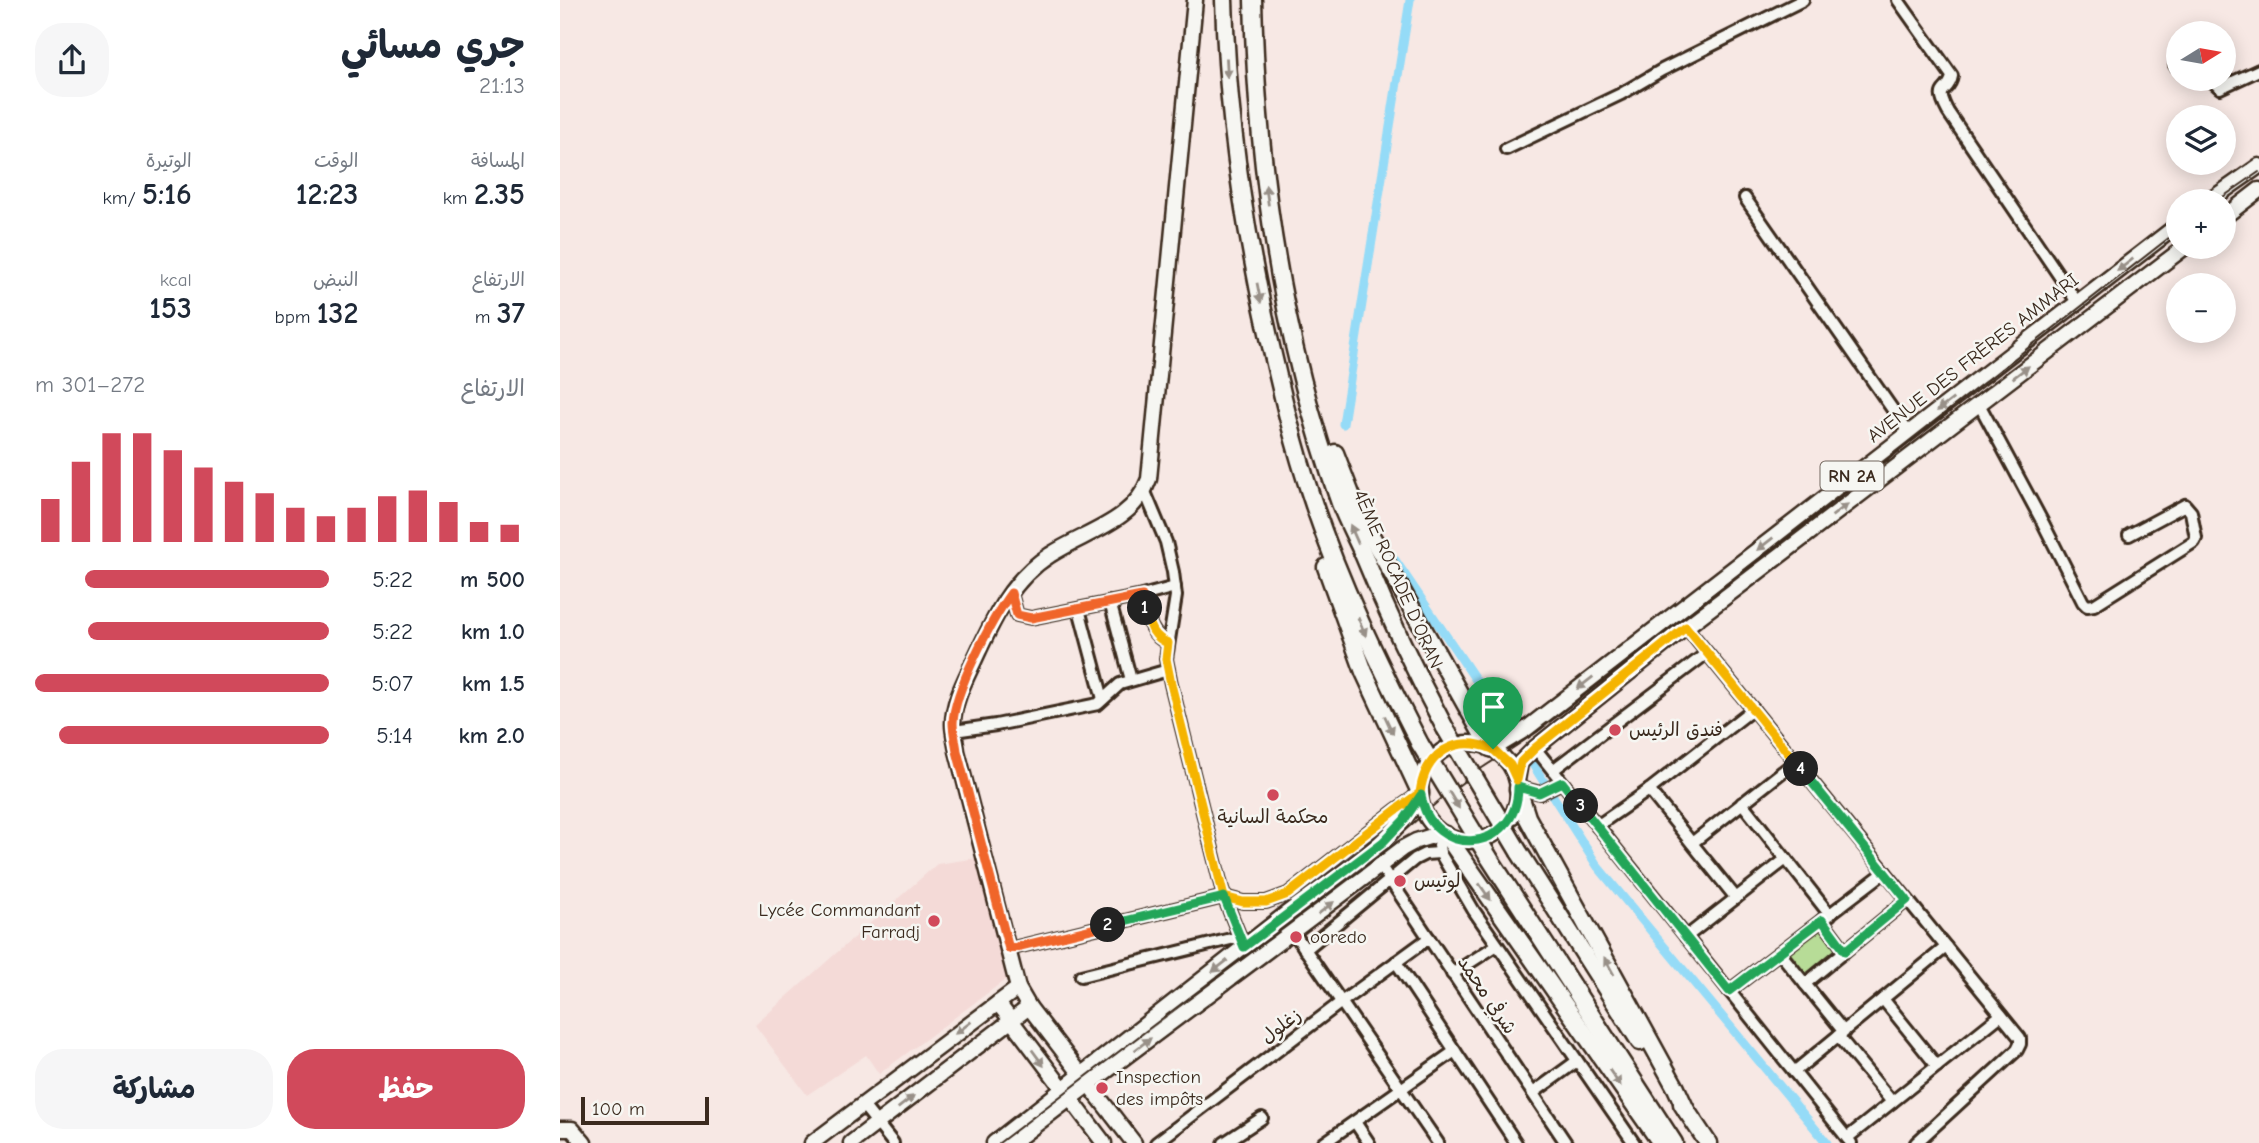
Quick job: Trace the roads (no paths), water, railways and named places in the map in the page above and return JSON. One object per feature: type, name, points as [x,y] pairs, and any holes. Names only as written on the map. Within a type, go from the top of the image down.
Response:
[{"type":"highway","points":[[1224,0],[1231,114],[1240,194],[1260,299],[1315,532],[1364,672],[1421,794]]},
{"type":"highway","name":"4ÈME ROCADE D'ORAN","points":[[1253,0],[1255,66],[1266,192],[1293,338],[1318,433],[1341,504],[1386,613],[1445,728],[1519,852],[1708,1143]]},
{"type":"highway","points":[[1293,338],[1352,497],[1369,532],[1492,748]]},
{"type":"highway","points":[[1284,405],[1311,497],[1335,563],[1370,644],[1420,744],[1488,856],[1674,1143]]},
{"type":"highway","points":[[1518,786],[1527,817],[1687,1112]]},
{"type":"highway","points":[[1444,834],[1661,1143]]},
{"type":"main road","points":[[1134,1143],[1029,1007],[1018,988],[953,724],[957,701],[996,614],[1011,593],[1033,567],[1123,516],[1145,492],[1149,479],[1195,0]]},
{"type":"main road","points":[[2225,189],[2259,166]]},
{"type":"main road","points":[[2236,208],[2259,190]]},
{"type":"main road","name":"AVENUE DES FRÈRES AMMARI","points":[[1492,748],[1508,742],[1526,729],[2166,234]]},
{"type":"main road","name":"AVENUE DES FRÈRES AMMARI","points":[[1529,753],[1686,627],[2169,259]]},
{"type":"main road","points":[[1444,834],[1425,812],[1421,794],[1422,778],[1428,765],[1449,747],[1477,743],[1492,748],[1510,765],[1518,786]]},
{"type":"main road","points":[[994,1143],[1294,933],[1410,843],[1444,834],[1468,841],[1480,840],[1500,830],[1514,812],[1518,768],[1529,753]]},
{"type":"main road","points":[[1084,1080],[1241,942],[1383,842],[1404,820],[1421,794]]},
{"type":"main road","points":[[819,1141],[862,1104],[1018,988]]},
{"type":"main road","points":[[998,1003],[1104,1143]]},
{"type":"main road","points":[[851,1143],[1029,1007]]},
{"type":"main road","points":[[1012,1143],[1065,1094]]},
{"type":"main road","points":[[560,1129],[572,1129],[584,1143]]},
{"type":"street","points":[[1506,149],[1621,94],[1662,70],[1803,0]]},
{"type":"street","points":[[1898,0],[1952,76],[1941,94],[1948,112],[2077,302]]},
{"type":"street","points":[[2236,81],[2259,70]]},
{"type":"street","points":[[1745,198],[1909,433]]},
{"type":"street","points":[[1979,404],[2087,606],[2094,605],[2194,542],[2196,538],[2191,512],[2185,506],[2129,535]]},
{"type":"street","points":[[1081,976],[1241,942],[1224,897],[1168,670],[1166,659],[1176,596],[1175,587],[1166,542],[1145,492]]},
{"type":"street","points":[[996,614],[1031,618],[1175,587]]},
{"type":"street","points":[[1011,593],[1017,615]]},
{"type":"street","points":[[1142,596],[1153,633],[1168,643]]},
{"type":"street","points":[[1110,602],[1131,680]]},
{"type":"street","points":[[1079,608],[1103,699]]},
{"type":"street","points":[[1686,627],[2021,1041],[2019,1047],[1916,1143]]},
{"type":"street","points":[[1553,770],[1707,653]]},
{"type":"street","points":[[954,731],[1098,704],[1120,684],[1168,670]]},
{"type":"street","points":[[1597,826],[1649,790],[1753,709]]},
{"type":"street","points":[[1529,753],[1553,770]]},
{"type":"street","points":[[1692,843],[1796,762]]},
{"type":"street","points":[[1553,770],[1553,788],[1597,826],[1849,1140],[2001,1015]]},
{"type":"street","points":[[1518,786],[1534,793],[1553,788]]},
{"type":"street","points":[[1649,790],[1736,898]]},
{"type":"street","points":[[1009,949],[1224,897],[1243,902],[1266,902],[1288,894],[1396,810],[1421,794]]},
{"type":"street","points":[[1742,803],[1786,859],[1845,951]]},
{"type":"street","points":[[1444,834],[1440,841],[1440,852],[1474,911],[1634,1143]]},
{"type":"street","points":[[1305,950],[1389,878],[1418,857],[1440,852]]},
{"type":"street","points":[[1686,937],[1786,859]]},
{"type":"street","name":"شرفي محمد","points":[[1380,865],[1566,1143]]},
{"type":"street","points":[[1729,991],[1885,872]]},
{"type":"street","points":[[1282,883],[1288,894]]},
{"type":"street","points":[[1805,984],[1907,900]]},
{"type":"street","points":[[1294,933],[1438,1143]]},
{"type":"street","name":"زغلول","points":[[1156,1143],[1429,939]]},
{"type":"street","points":[[1452,974],[1497,945]]},
{"type":"street","points":[[1794,1072],[1946,947]]},
{"type":"street","points":[[1780,953],[1892,1102]]},
{"type":"street","points":[[1396,962],[1516,1143]]},
{"type":"street","points":[[1882,999],[1937,1066]]},
{"type":"street","points":[[1324,1143],[1455,1051]]},
{"type":"street","points":[[1533,1093],[1577,1061]]},
{"type":"street","points":[[862,1104],[893,1143]]},
{"type":"street","points":[[1224,1143],[1262,1118]]},
{"type":"street","points":[[1355,1122],[1369,1143]]},
{"type":"waterway","points":[[1343,424],[1410,0]]},
{"type":"waterway","points":[[1395,560],[1515,738]]},
{"type":"waterway","points":[[1525,752],[1598,867],[1827,1143]]},
{"type":"tram line","points":[[2234,189],[2259,172]]},
{"type":"tram line","points":[[999,1143],[1374,857],[1476,772],[1537,732],[2166,240]]},
{"type":"place","name":"فندق الرئيس","points":[[1615,730]]},
{"type":"place","name":"محكمة السانية","points":[[1273,795]]},
{"type":"place","name":"لوتيس","points":[[1400,881]]},
{"type":"place","name":"Lycée Commandant Farradj","points":[[934,921]]},
{"type":"place","name":"ooredo","points":[[1296,937]]},
{"type":"place","name":"Inspection des impôts","points":[[1102,1088]]}]
